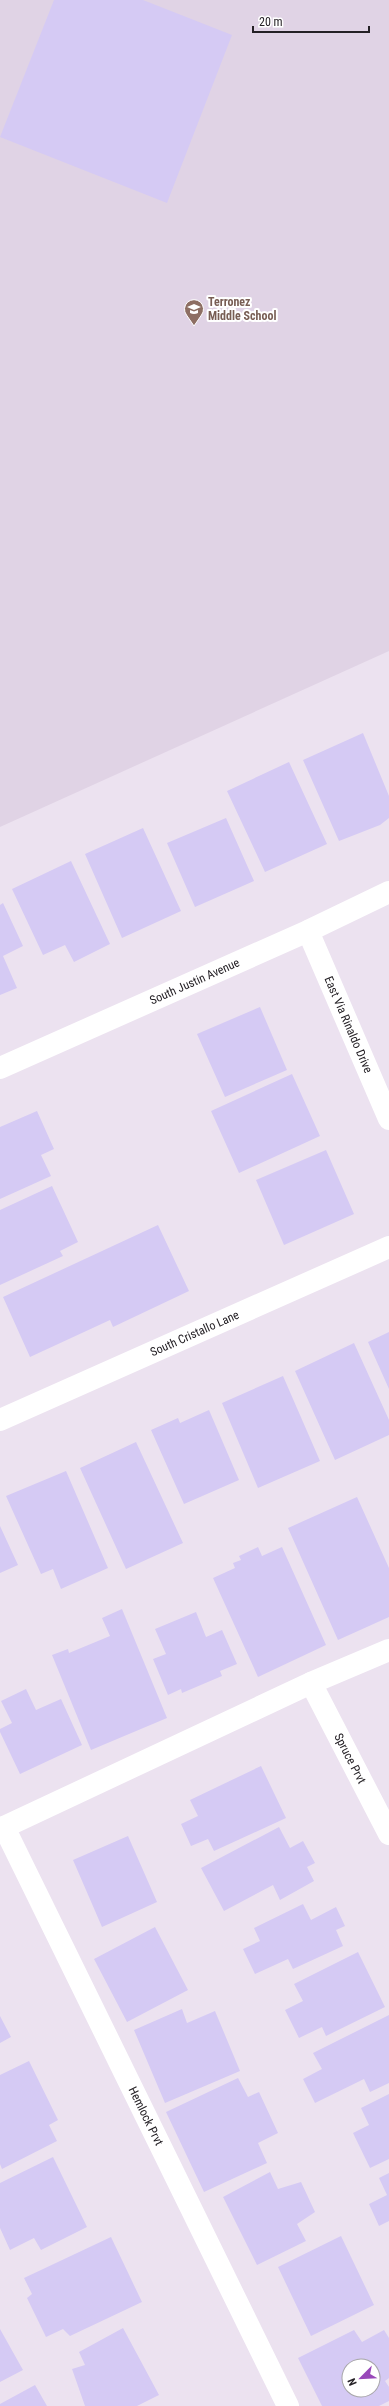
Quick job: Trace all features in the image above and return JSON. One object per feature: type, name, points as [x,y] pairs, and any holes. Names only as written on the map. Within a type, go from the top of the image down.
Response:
[{"type":"street","name":"South Justin Avenue","points":[[0,1068],[308,931],[389,892]]},
{"type":"street","name":"East Via Rinaldo Drive","points":[[308,931],[389,1119]]},
{"type":"street","name":"South Cristallo Lane","points":[[0,1420],[389,1247]]},
{"type":"street","points":[[2,1828],[311,1683],[389,1650]]},
{"type":"street","name":"Spruce Prvt","points":[[311,1683],[389,1834]]},
{"type":"street","name":"Hemlock Prvt","points":[[2,1828],[288,2406]]},
{"type":"shaded area","name":"Terronez Middle School","points":[[0,0],[389,0],[389,651],[0,827]]},
{"type":"building","points":[[54,0],[143,0],[232,35],[167,203],[0,137]]},
{"type":"building","points":[[363,733],[389,796],[389,818],[380,825],[339,841],[303,760]]},
{"type":"building","points":[[289,762],[327,844],[265,872],[227,791]]},
{"type":"building","points":[[226,818],[254,881],[195,907],[167,843]]},
{"type":"building","points":[[143,828],[181,911],[122,938],[85,854]]},
{"type":"building","points":[[71,861],[110,944],[74,962],[65,945],[43,955],[12,889]]},
{"type":"building","points":[[3,903],[23,946],[3,956],[17,988],[0,995],[0,905]]},
{"type":"building","points":[[260,1007],[287,1070],[225,1097],[197,1034]]},
{"type":"building","points":[[292,1074],[320,1136],[239,1173],[211,1111]]},
{"type":"building","points":[[37,1111],[54,1149],[41,1155],[51,1176],[0,1199],[0,1127]]},
{"type":"building","points":[[326,1150],[354,1214],[284,1245],[256,1180]]},
{"type":"building","points":[[52,1186],[78,1242],[60,1251],[63,1256],[0,1285],[0,1210]]},
{"type":"building","points":[[158,1225],[189,1291],[113,1327],[110,1320],[30,1357],[3,1297]]},
{"type":"building","points":[[389,1332],[389,1389],[368,1342]]},
{"type":"building","points":[[354,1343],[389,1420],[389,1435],[335,1460],[295,1371]]},
{"type":"building","points":[[283,1376],[320,1461],[258,1488],[222,1403]]},
{"type":"building","points":[[209,1410],[239,1480],[184,1504],[151,1430],[178,1418],[180,1423]]},
{"type":"building","points":[[136,1442],[183,1543],[126,1569],[80,1468]]},
{"type":"building","points":[[66,1471],[108,1568],[61,1589],[53,1569],[41,1574],[6,1496]]},
{"type":"building","points":[[357,1497],[389,1568],[389,1617],[338,1640],[288,1528]]},
{"type":"building","points":[[0,1526],[18,1565],[0,1573]]},
{"type":"building","points":[[258,1547],[262,1556],[282,1547],[326,1645],[258,1677],[213,1578],[235,1568],[233,1563],[241,1560],[239,1556]]},
{"type":"building","points":[[122,1609],[167,1718],[91,1750],[52,1655],[68,1649],[69,1653],[110,1636],[102,1618]]},
{"type":"building","points":[[196,1612],[206,1637],[222,1630],[237,1664],[220,1671],[222,1676],[182,1693],[181,1689],[168,1695],[153,1659],[166,1654],[155,1629]]},
{"type":"building","points":[[26,1689],[36,1710],[61,1699],[82,1745],[20,1774],[0,1732],[0,1729],[12,1723],[1,1701]]},
{"type":"building","points":[[261,1766],[286,1818],[214,1851],[208,1839],[191,1846],[181,1824],[198,1816],[190,1800]]},
{"type":"building","points":[[279,1827],[290,1848],[303,1841],[315,1863],[307,1867],[314,1881],[280,1900],[273,1885],[224,1911],[201,1868]]},
{"type":"building","points":[[128,1836],[157,1902],[102,1927],[73,1860]]},
{"type":"building","points":[[303,1904],[311,1920],[336,1907],[345,1926],[336,1930],[343,1946],[293,1969],[288,1959],[255,1974],[243,1949],[260,1941],[254,1928]]},
{"type":"building","points":[[155,1927],[188,1990],[127,2022],[94,1959]]},
{"type":"building","points":[[358,1952],[385,2007],[326,2036],[322,2027],[299,2038],[285,2010],[303,2001],[294,1984]]},
{"type":"building","points":[[182,2009],[187,2023],[215,2011],[240,2071],[165,2103],[134,2030]]},
{"type":"building","points":[[389,2015],[389,2083],[370,2092],[364,2079],[315,2103],[303,2079],[322,2069],[313,2053]]},
{"type":"building","points":[[0,2016],[11,2037],[0,2043]]},
{"type":"building","points":[[29,2061],[58,2120],[49,2125],[57,2141],[2,2169],[0,2164],[0,2075]]},
{"type":"building","points":[[238,2078],[248,2097],[259,2092],[278,2133],[258,2143],[267,2163],[204,2192],[166,2112]]},
{"type":"building","points":[[389,2094],[389,2159],[370,2168],[353,2133],[369,2125],[361,2108]]},
{"type":"building","points":[[53,2157],[87,2227],[41,2250],[34,2238],[10,2250],[0,2228],[0,2183]]},
{"type":"building","points":[[270,2172],[278,2189],[301,2182],[315,2212],[297,2224],[306,2241],[257,2265],[223,2197]]},
{"type":"building","points":[[389,2173],[389,2221],[379,2226],[369,2204],[387,2195],[379,2178]]},
{"type":"building","points":[[341,2236],[374,2305],[311,2336],[278,2267]]},
{"type":"building","points":[[111,2237],[142,2302],[70,2336],[63,2329],[46,2337],[27,2298],[32,2294],[24,2278]]},
{"type":"building","points":[[123,2328],[159,2395],[137,2406],[85,2406],[72,2369],[85,2365],[79,2352]]},
{"type":"building","points":[[0,2329],[23,2370],[0,2382]]},
{"type":"building","points":[[354,2330],[362,2342],[384,2330],[389,2338],[389,2378],[385,2381],[389,2387],[389,2401],[379,2406],[322,2406],[298,2358]]},
{"type":"building","points":[[35,2385],[47,2406],[0,2406],[0,2404]]},
{"type":"place","name":"Terronez Middle School","points":[[194,326]]}]
